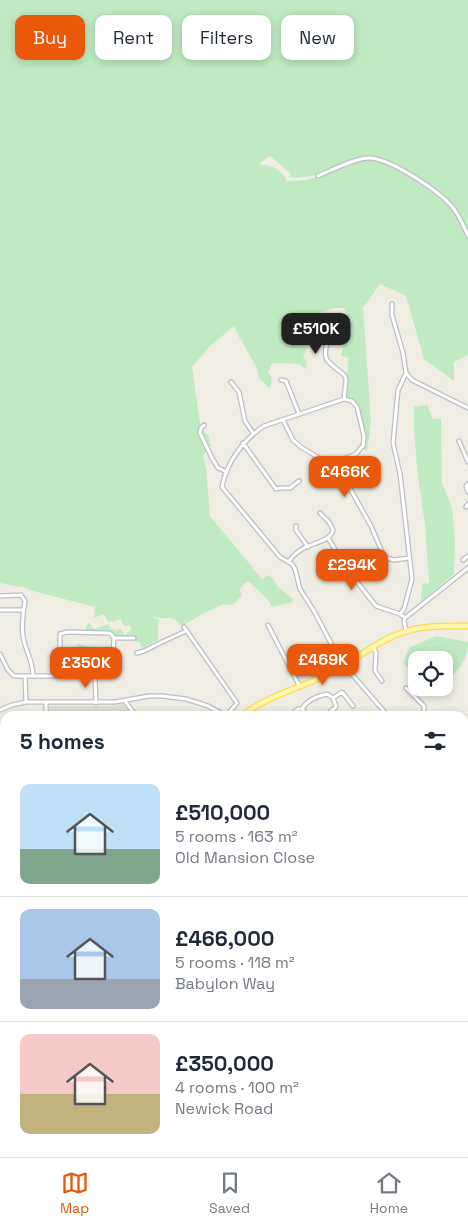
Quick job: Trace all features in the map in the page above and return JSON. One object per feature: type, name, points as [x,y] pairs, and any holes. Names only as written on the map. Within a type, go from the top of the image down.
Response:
[{"type":"main road","points":[[250,711],[255,706],[343,666],[384,640],[406,631],[422,628],[468,626]]},
{"type":"street","points":[[318,176],[361,159],[377,158],[390,163],[435,191],[447,201],[458,215],[468,236]]},
{"type":"street","points":[[392,304],[392,315],[403,353],[406,373],[412,380],[468,408]]},
{"type":"street","points":[[336,325],[333,325],[325,354],[326,358],[345,376],[344,399]]},
{"type":"street","points":[[400,614],[404,609],[412,579],[400,474],[393,443],[398,390],[406,373]]},
{"type":"street","points":[[281,380],[287,380],[299,414]]},
{"type":"street","points":[[402,382],[412,380]]},
{"type":"street","points":[[232,382],[239,392],[245,421],[253,433]]},
{"type":"street","points":[[334,467],[339,461],[356,454],[363,446],[364,436],[357,407],[352,402],[344,399],[264,426],[253,433],[243,443],[227,472],[222,487],[280,557],[292,564],[300,589],[343,666],[384,711]]},
{"type":"street","points":[[283,420],[293,440],[342,474],[371,526],[383,554],[387,558],[394,560],[409,558]]},
{"type":"street","points":[[204,425],[200,433],[212,458],[218,468],[227,472]]},
{"type":"street","points":[[459,441],[468,462]]},
{"type":"street","points":[[243,443],[276,490],[290,488],[299,482]]},
{"type":"street","points":[[468,484],[466,486],[468,492]]},
{"type":"street","points":[[289,561],[308,547],[328,538],[332,534],[333,530],[329,522],[320,513]]},
{"type":"street","points":[[296,526],[296,530],[308,547]]},
{"type":"street","points":[[328,538],[350,573],[376,606],[400,614],[405,618]]},
{"type":"street","points":[[463,560],[468,556]]},
{"type":"street","points":[[406,631],[405,618],[468,568]]},
{"type":"street","points":[[0,596],[21,595],[25,601],[23,610],[23,640],[30,657],[33,676]]},
{"type":"street","points":[[0,610],[23,610]]},
{"type":"street","points":[[268,625],[300,687]]},
{"type":"street","points":[[184,627],[237,703],[230,711]]},
{"type":"street","points":[[60,676],[60,634],[67,632],[108,633],[114,638],[134,638]]},
{"type":"street","points":[[137,653],[186,632]]},
{"type":"street","points":[[0,654],[8,670],[14,676],[106,675],[111,671],[114,638]]},
{"type":"street","points":[[374,646],[376,653],[375,672],[382,681]]},
{"type":"street","points":[[25,676],[26,702]]},
{"type":"street","points":[[95,676],[96,703]]},
{"type":"street","points":[[406,688],[424,706],[424,711]]},
{"type":"street","points":[[333,698],[342,692],[353,706]]},
{"type":"street","points":[[296,711],[302,709],[305,704],[321,695],[327,694],[333,698],[336,706],[331,711]]},
{"type":"street","points":[[0,710],[26,702],[96,703],[162,696],[186,699],[217,711]]},
{"type":"street","points":[[125,701],[132,711]]},
{"type":"street","points":[[46,702],[46,711]]},
{"type":"shaded area","points":[[123,704],[129,711],[48,711],[50,706],[110,706]]},
{"type":"green space","points":[[0,0],[468,0],[468,355],[454,362],[454,381],[424,359],[406,296],[380,284],[363,308],[371,422],[367,452],[364,449],[365,436],[355,404],[347,399],[348,358],[341,355],[348,325],[344,308],[335,308],[321,312],[303,358],[306,360],[307,365],[305,369],[299,364],[274,363],[271,365],[268,372],[272,378],[270,388],[259,379],[256,366],[234,326],[209,347],[192,367],[200,423],[202,430],[208,435],[211,446],[203,455],[210,516],[262,579],[269,575],[278,587],[293,599],[292,603],[272,607],[268,600],[250,582],[246,582],[239,590],[242,595],[236,602],[230,605],[224,604],[182,626],[172,619],[147,615],[160,620],[158,640],[142,648],[139,642],[136,642],[135,637],[131,635],[128,638],[118,637],[109,632],[85,631],[89,623],[94,629],[108,624],[112,630],[116,631],[120,628],[125,635],[132,629],[129,625],[124,626],[120,619],[109,622],[103,614],[94,618],[95,607],[0,583]],"holes":[[[270,156],[291,174],[289,177],[297,178],[317,175],[306,180],[287,181],[276,168],[260,165],[260,163]]]},
{"type":"green space","points":[[427,405],[433,419],[441,419],[442,483],[452,508],[455,542],[454,574],[421,602],[422,584],[429,583],[425,525],[414,431],[414,407]]},
{"type":"green space","points":[[436,636],[468,642],[464,661],[453,675],[453,651],[408,651],[410,647]]},
{"type":"green space","points":[[77,644],[100,649],[100,673],[88,673],[88,656],[77,655]]},
{"type":"green space","points":[[408,652],[408,668],[403,663]]}]
